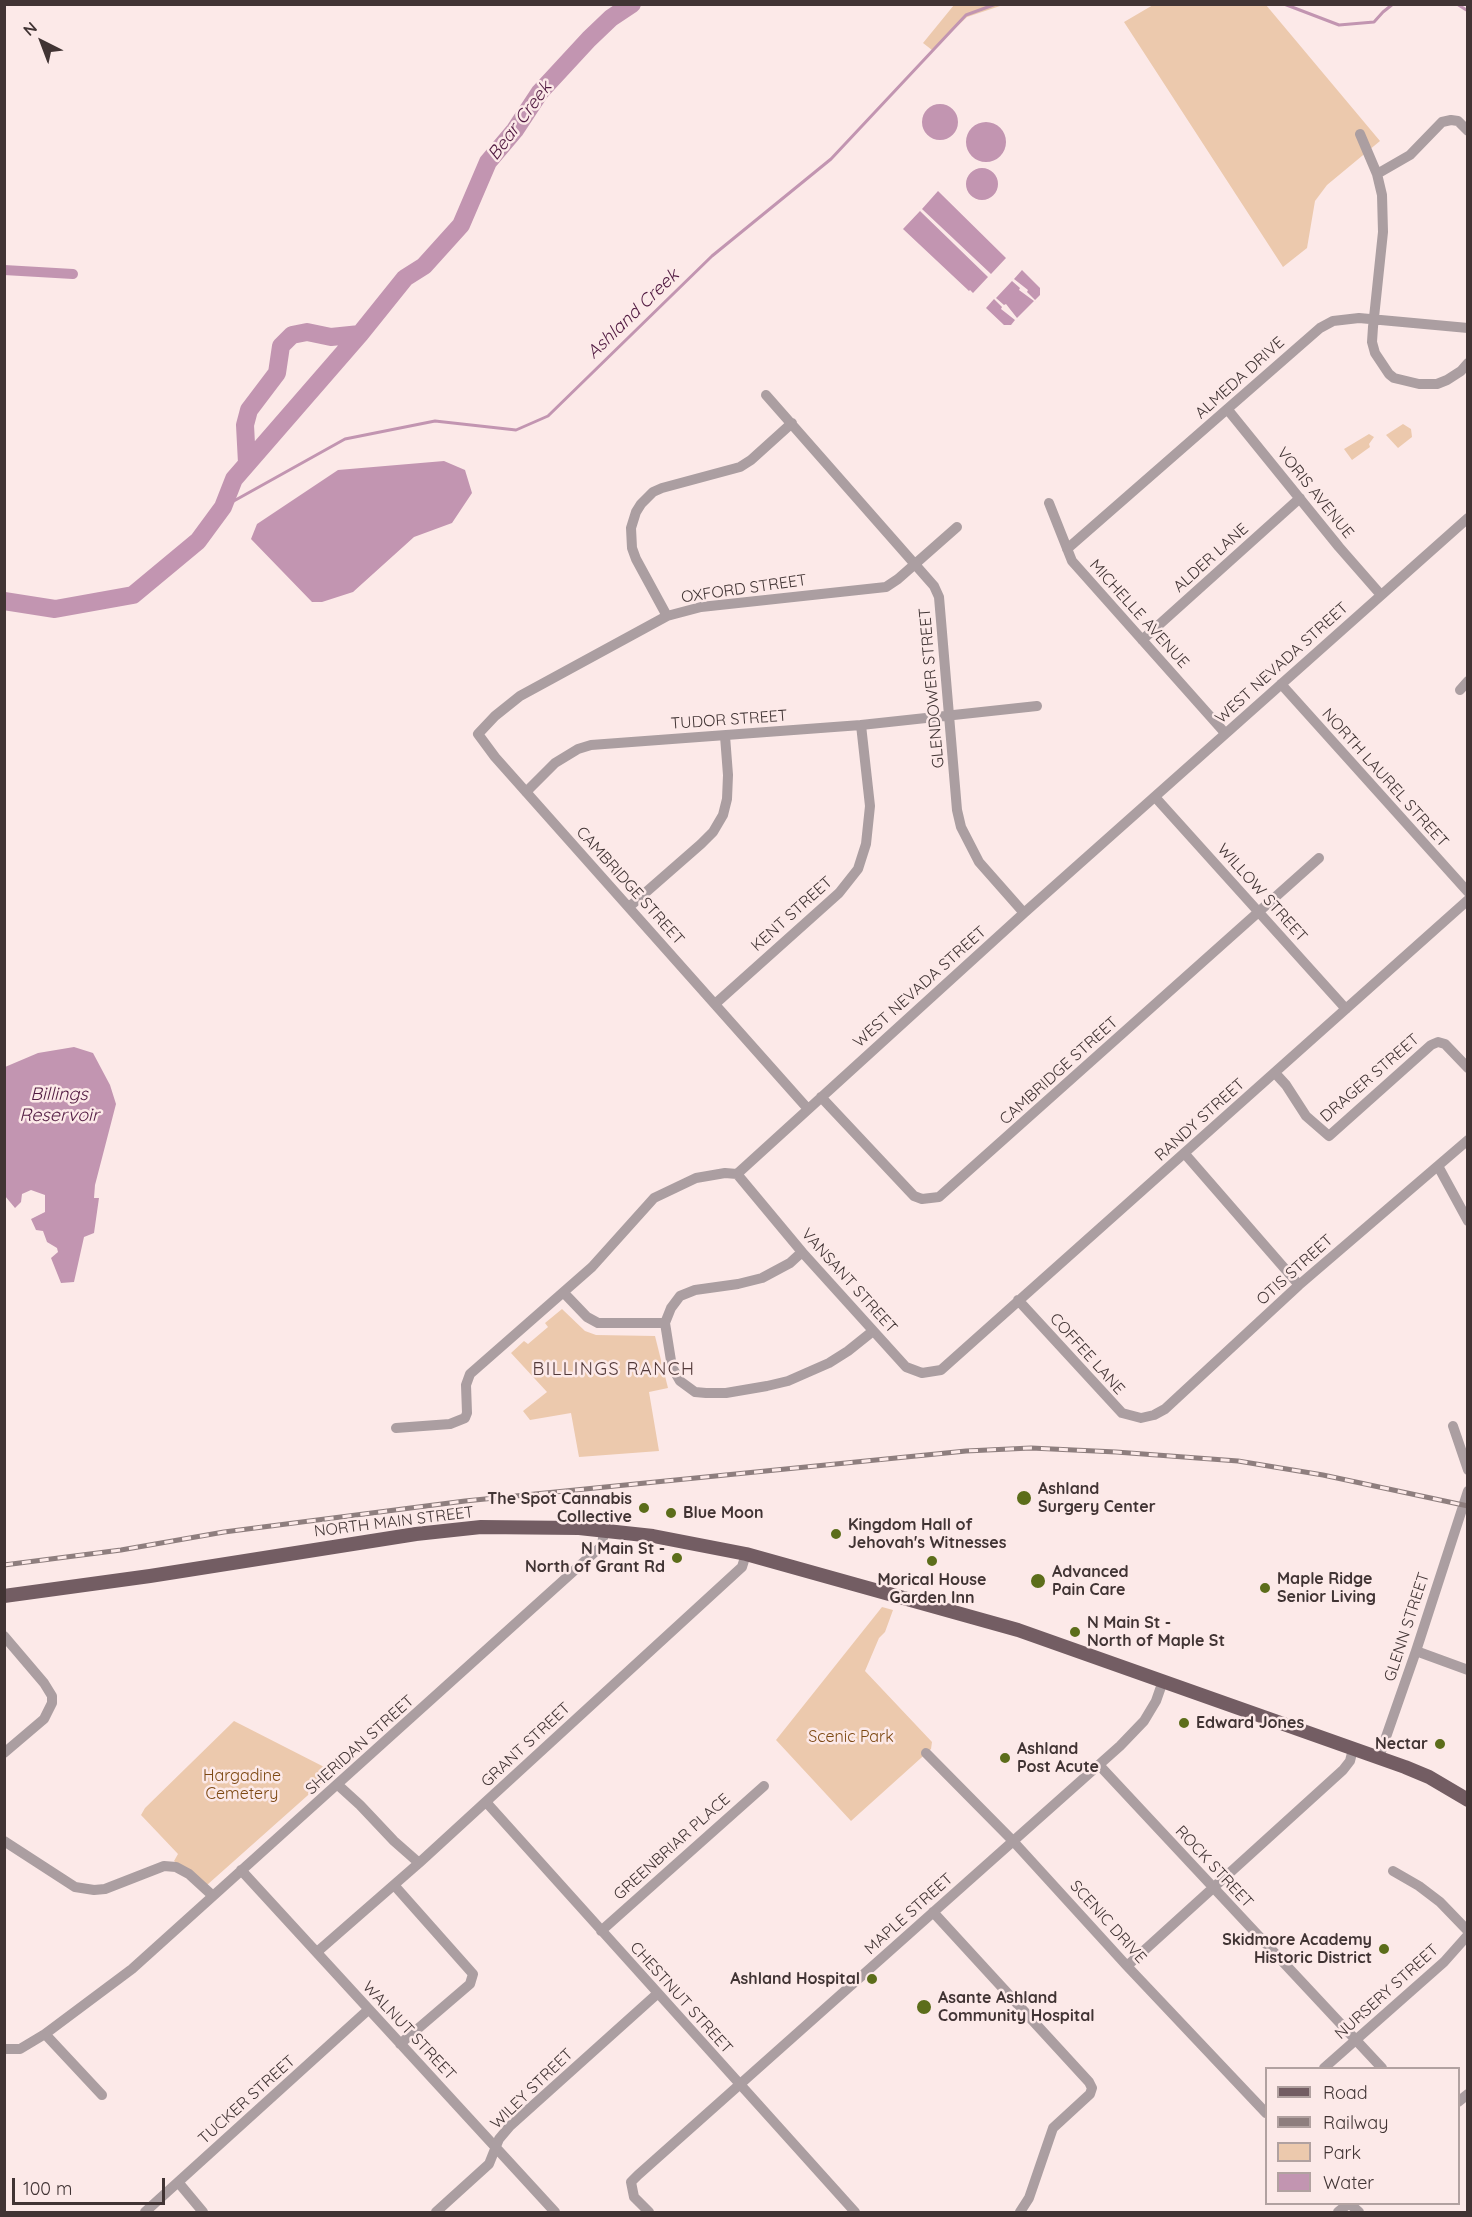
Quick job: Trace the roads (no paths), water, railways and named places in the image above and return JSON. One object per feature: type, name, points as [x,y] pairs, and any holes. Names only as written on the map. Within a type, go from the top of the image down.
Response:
[{"type":"main road","name":"NORTH MAIN STREET","points":[[4,1596],[150,1576],[416,1534],[481,1527],[604,1530],[653,1536],[746,1554],[1018,1630],[1379,1758],[1429,1777],[1467,1800]]},
{"type":"street","points":[[1377,174],[1410,155],[1442,122],[1455,120],[1461,123],[1467,131]]},
{"type":"street","points":[[1360,134],[1377,174],[1382,195],[1383,232],[1372,342],[1375,353],[1389,374],[1400,381],[1425,385],[1443,382],[1457,374],[1467,363]]},
{"type":"street","name":"ALMEDA DRIVE","points":[[1067,549],[1320,328],[1344,319],[1374,319],[1467,328]]},
{"type":"street","name":"GLENDOWER STREET","points":[[766,395],[934,586],[939,597],[957,810],[961,827],[979,862],[1024,913]]},
{"type":"street","name":"VORIS AVENUE","points":[[1228,410],[1381,595]]},
{"type":"street","points":[[667,616],[632,548],[631,528],[641,504],[646,497],[662,488],[740,467],[792,423]]},
{"type":"street","name":"ALDER LANE","points":[[1142,640],[1300,498]]},
{"type":"street","name":"MICHELLE AVENUE","points":[[1049,503],[1072,561],[1225,733]]},
{"type":"street","name":"WEST NEVADA STREET","points":[[737,1174],[1024,913],[1467,518]]},
{"type":"street","name":"OXFORD STREET","points":[[500,764],[478,734],[495,716],[520,696],[667,616],[712,605],[886,587],[957,527]]},
{"type":"street","points":[[1460,690],[1467,681]]},
{"type":"street","name":"NORTH LAUREL STREET","points":[[1281,684],[1467,892]]},
{"type":"street","name":"TUDOR STREET","points":[[525,792],[555,763],[578,749],[591,745],[861,725],[1037,706]]},
{"type":"street","name":"KENT STREET","points":[[715,1004],[839,893],[858,869],[866,844],[870,806],[861,725]]},
{"type":"street","points":[[629,907],[707,838],[723,815],[727,799],[728,775],[725,736]]},
{"type":"street","name":"CAMBRIDGE STREET","points":[[500,764],[808,1109]]},
{"type":"street","name":"WILLOW STREET","points":[[1155,797],[1346,1009]]},
{"type":"street","name":"CAMBRIDGE STREET","points":[[822,1096],[914,1196],[922,1199],[939,1197],[1319,858]]},
{"type":"street","name":"RANDY STREET","points":[[952,1362],[965,1347],[1185,1154],[1467,900]]},
{"type":"street","name":"DRAGER STREET","points":[[1275,1073],[1286,1085],[1306,1116],[1329,1136],[1431,1045],[1438,1042],[1445,1044],[1467,1068]]},
{"type":"street","name":"OTIS STREET","points":[[1141,1418],[1165,1409],[1299,1285],[1467,1140]]},
{"type":"street","points":[[1185,1154],[1299,1285]]},
{"type":"street","points":[[1437,1166],[1467,1221]]},
{"type":"street","points":[[396,1428],[450,1424],[465,1418],[467,1413],[466,1385],[470,1374],[564,1293],[605,1253],[654,1198],[696,1178],[725,1173],[737,1174]]},
{"type":"street","name":"VANSANT STREET","points":[[737,1174],[802,1252],[906,1367],[914,1371],[935,1372],[952,1362]]},
{"type":"street","points":[[802,1252],[790,1263],[762,1278],[686,1293],[671,1308],[665,1323],[672,1367],[680,1381],[695,1392],[706,1394],[745,1390],[788,1381],[848,1352],[873,1331]]},
{"type":"street","points":[[564,1293],[587,1317],[598,1323],[665,1323]]},
{"type":"street","name":"COFFEE LANE","points":[[1018,1300],[1114,1407],[1122,1413],[1141,1418]]},
{"type":"street","points":[[1453,1426],[1467,1470]]},
{"type":"street","name":"GLENN STREET","points":[[1379,1758],[1467,1491]]},
{"type":"street","name":"SHERIDAN STREET","points":[[4,2049],[21,2049],[45,2034],[132,1969],[602,1546],[604,1530]]},
{"type":"street","name":"GRANT STREET","points":[[317,1952],[419,1863],[742,1567],[746,1554]]},
{"type":"street","points":[[4,1636],[44,1683],[52,1696],[52,1703],[44,1719],[4,1753]]},
{"type":"street","points":[[1416,1651],[1467,1670]]},
{"type":"street","name":"MAPLE STREET","points":[[649,2212],[634,2197],[632,2182],[643,2169],[740,2086],[1136,1731],[1156,1701],[1163,1681]]},
{"type":"street","points":[[1127,1966],[1343,1770],[1350,1761],[1353,1749]]},
{"type":"street","name":"SCENIC DRIVE","points":[[926,1753],[1013,1841],[1265,2112]]},
{"type":"street","name":"ROCK STREET","points":[[1099,1765],[1381,2067]]},
{"type":"street","points":[[338,1785],[419,1863]]},
{"type":"street","name":"GREENBRIAR PLACE","points":[[601,1931],[764,1786]]},
{"type":"street","name":"CHESTNUT STREET","points":[[486,1802],[855,2212]]},
{"type":"street","points":[[4,1841],[75,1887],[94,1890],[105,1888],[164,1866],[176,1867],[189,1874],[213,1896]]},
{"type":"street","name":"WALNUT STREET","points":[[241,1870],[555,2212]]},
{"type":"street","points":[[1393,1871],[1440,1902],[1467,1933]]},
{"type":"street","points":[[394,1885],[473,1974],[470,1984],[400,2044]]},
{"type":"street","points":[[933,1912],[1092,2088],[1090,2094],[1053,2128],[1029,2198],[1020,2212]]},
{"type":"street","name":"NURSERY STREET","points":[[1325,2067],[1444,1962],[1467,1933]]},
{"type":"street","name":"WILEY STREET","points":[[436,2212],[489,2164],[499,2139],[510,2126],[657,1994]]},
{"type":"street","name":"TUCKER STREET","points":[[145,2212],[368,2010]]},
{"type":"street","points":[[45,2034],[102,2095]]},
{"type":"street","points":[[178,2182],[203,2212]]},
{"type":"water","points":[[940,104],[953,109],[958,122],[953,135],[940,140],[927,135],[922,122],[927,109]]},
{"type":"water","points":[[986,122],[1000,128],[1006,142],[1000,156],[986,162],[972,156],[966,142],[972,128]]},
{"type":"water","points":[[982,168],[994,172],[998,184],[994,196],[982,200],[970,196],[966,184],[970,172]]},
{"type":"water","points":[[938,191],[1006,258],[991,274],[922,209]]},
{"type":"water","points":[[920,211],[988,277],[973,293],[903,229]]},
{"type":"water","points":[[1022,270],[1040,288],[1040,295],[1035,300],[1027,292],[1028,290],[1014,279]]},
{"type":"water","points":[[1012,281],[1020,288],[1019,290],[1034,301],[1017,318],[1006,304],[1004,305],[996,298]]},
{"type":"water","points":[[994,299],[1002,307],[1001,309],[1015,320],[1011,325],[1004,325],[986,308]]},
{"type":"water","points":[[444,461],[465,470],[472,493],[452,523],[414,537],[353,592],[322,602],[312,602],[251,539],[257,524],[338,470]]},
{"type":"water","name":"Billings Reservoir","points":[[74,1047],[93,1053],[110,1085],[116,1104],[95,1185],[94,1198],[99,1198],[94,1233],[84,1237],[74,1282],[61,1283],[51,1258],[58,1252],[57,1248],[47,1242],[43,1231],[36,1230],[31,1219],[45,1212],[45,1195],[31,1190],[22,1194],[21,1202],[15,1208],[5,1196],[5,1067],[38,1053]]},
{"type":"waterway","name":"Bear Creek","points":[[4,601],[55,609],[133,595],[198,541],[223,507],[234,479],[360,334],[405,278],[424,266],[461,225],[488,162],[515,130],[540,92],[589,39],[611,18],[632,4]]},
{"type":"waterway","name":"Ashland Creek","points":[[223,507],[345,439],[435,421],[516,430],[548,416],[712,256],[831,159],[966,15],[996,4]]},
{"type":"waterway","name":"Ashland Creek","points":[[1284,4],[1339,25],[1374,22],[1393,4]]},
{"type":"waterway","name":"Ashland Creek","points":[[1457,4],[1468,11]]},
{"type":"waterway","points":[[4,270],[73,274]]},
{"type":"waterway","name":"Bear Creek","points":[[247,463],[245,425],[249,410],[277,373],[281,346],[292,335],[307,332],[331,337],[360,334]]},
{"type":"railway","points":[[4,1565],[121,1550],[224,1532],[465,1501],[966,1451],[1031,1448],[1238,1461],[1323,1475],[1468,1506]]},
{"type":"place","name":"Ashland Surgery Center","points":[[1024,1498]]},
{"type":"place","name":"The Spot Cannabis Collective","points":[[644,1508]]},
{"type":"place","name":"Blue Moon","points":[[671,1513]]},
{"type":"place","name":"Kingdom Hall of Jehovah's Witnesses","points":[[836,1534]]},
{"type":"place","name":"N Main St - North of Grant Rd","points":[[677,1558]]},
{"type":"place","name":"Morical House Garden Inn","points":[[932,1561]]},
{"type":"place","name":"Advanced Pain Care","points":[[1038,1581]]},
{"type":"place","name":"Maple Ridge Senior Living","points":[[1265,1588]]},
{"type":"place","name":"N Main St - North of Maple St","points":[[1075,1632]]},
{"type":"place","name":"Edward Jones","points":[[1184,1723]]},
{"type":"place","name":"Nectar","points":[[1440,1744]]},
{"type":"place","name":"Ashland Post Acute","points":[[1005,1758]]},
{"type":"place","name":"Skidmore Academy Historic District","points":[[1384,1949]]},
{"type":"place","name":"Ashland Hospital","points":[[872,1979]]},
{"type":"place","name":"Asante Ashland Community Hospital","points":[[924,2007]]},
{"type":"district","name":"BILLINGS RANCH","points":[[614,1370]]},
{"type":"park label","name":"Scenic Park","points":[[851,1737]]},
{"type":"park label","name":"Hargadine Cemetery","points":[[242,1785]]}]
